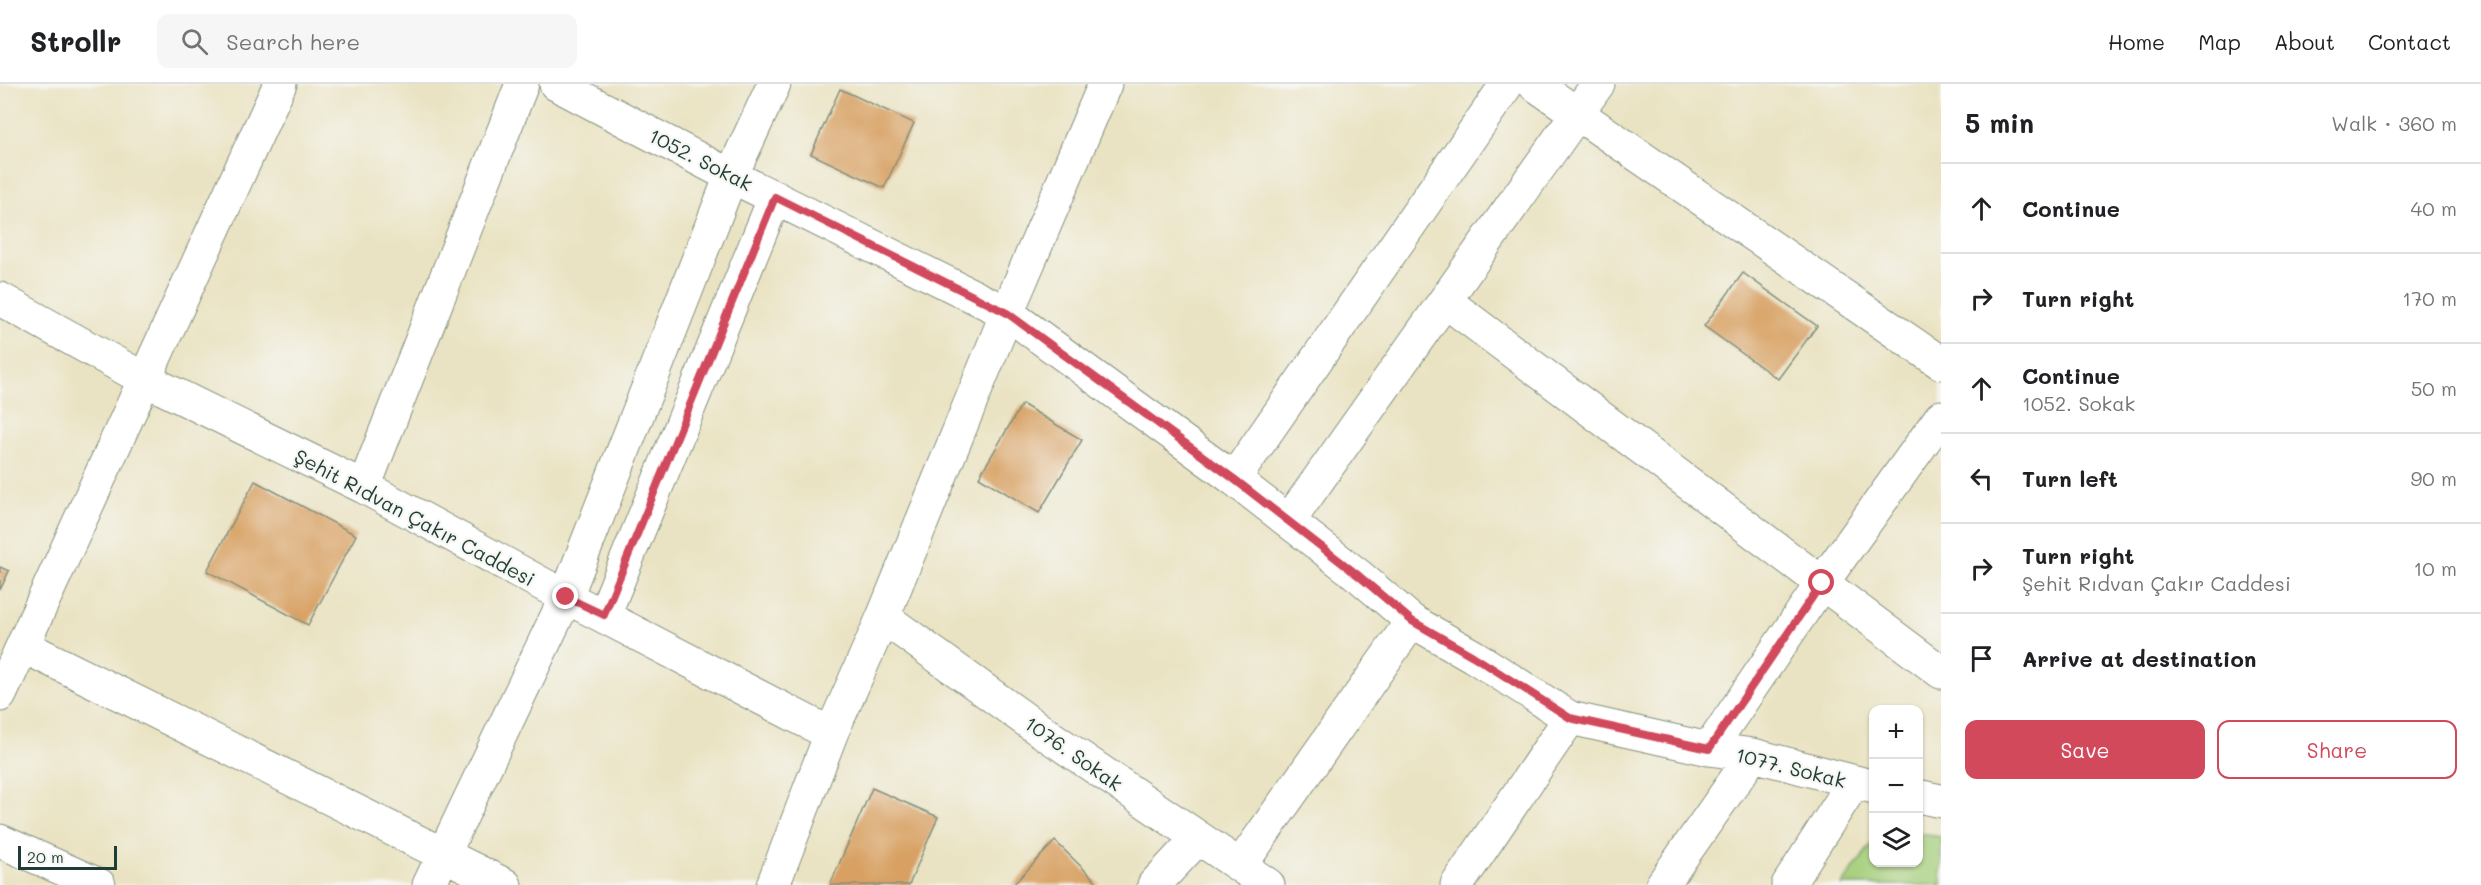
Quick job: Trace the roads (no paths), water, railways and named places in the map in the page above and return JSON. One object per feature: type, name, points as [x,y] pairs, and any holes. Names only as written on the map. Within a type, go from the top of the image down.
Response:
[{"type":"street","points":[[0,695],[280,84]]},
{"type":"street","points":[[364,487],[522,84]]},
{"type":"street","name":"1052. Sokak","points":[[556,84],[731,176],[1007,313],[1234,479],[1412,621],[1473,656],[1570,718]]},
{"type":"street","points":[[429,885],[566,597],[731,176],[774,84]]},
{"type":"street","points":[[773,885],[831,734],[883,617],[1007,313],[1105,84]]},
{"type":"street","points":[[1234,479],[1507,84]]},
{"type":"street","points":[[1534,84],[1941,363]]},
{"type":"street","points":[[1289,521],[1598,84]]},
{"type":"street","points":[[604,615],[775,197]]},
{"type":"street","name":"Şehit Rıdvan Çakır Caddesi","points":[[0,299],[146,380],[364,487],[566,597],[831,734]]},
{"type":"street","points":[[1445,301],[1941,672]]},
{"type":"street","points":[[1709,749],[1822,583],[1941,417]]},
{"type":"street","name":"1076. Sokak","points":[[883,617],[1037,728],[1268,885]]},
{"type":"street","points":[[1240,866],[1412,621]]},
{"type":"street","points":[[23,646],[505,885]]},
{"type":"street","points":[[1457,885],[1570,718]]},
{"type":"street","name":"1077. Sokak","points":[[1570,718],[1709,749],[1753,755],[1864,784]]},
{"type":"street","points":[[1662,885],[1753,755]]},
{"type":"street","points":[[1788,885],[1864,784]]},
{"type":"street","points":[[1923,797],[1941,801]]},
{"type":"street","points":[[1154,885],[1198,838]]},
{"type":"street","points":[[0,841],[99,885]]}]
